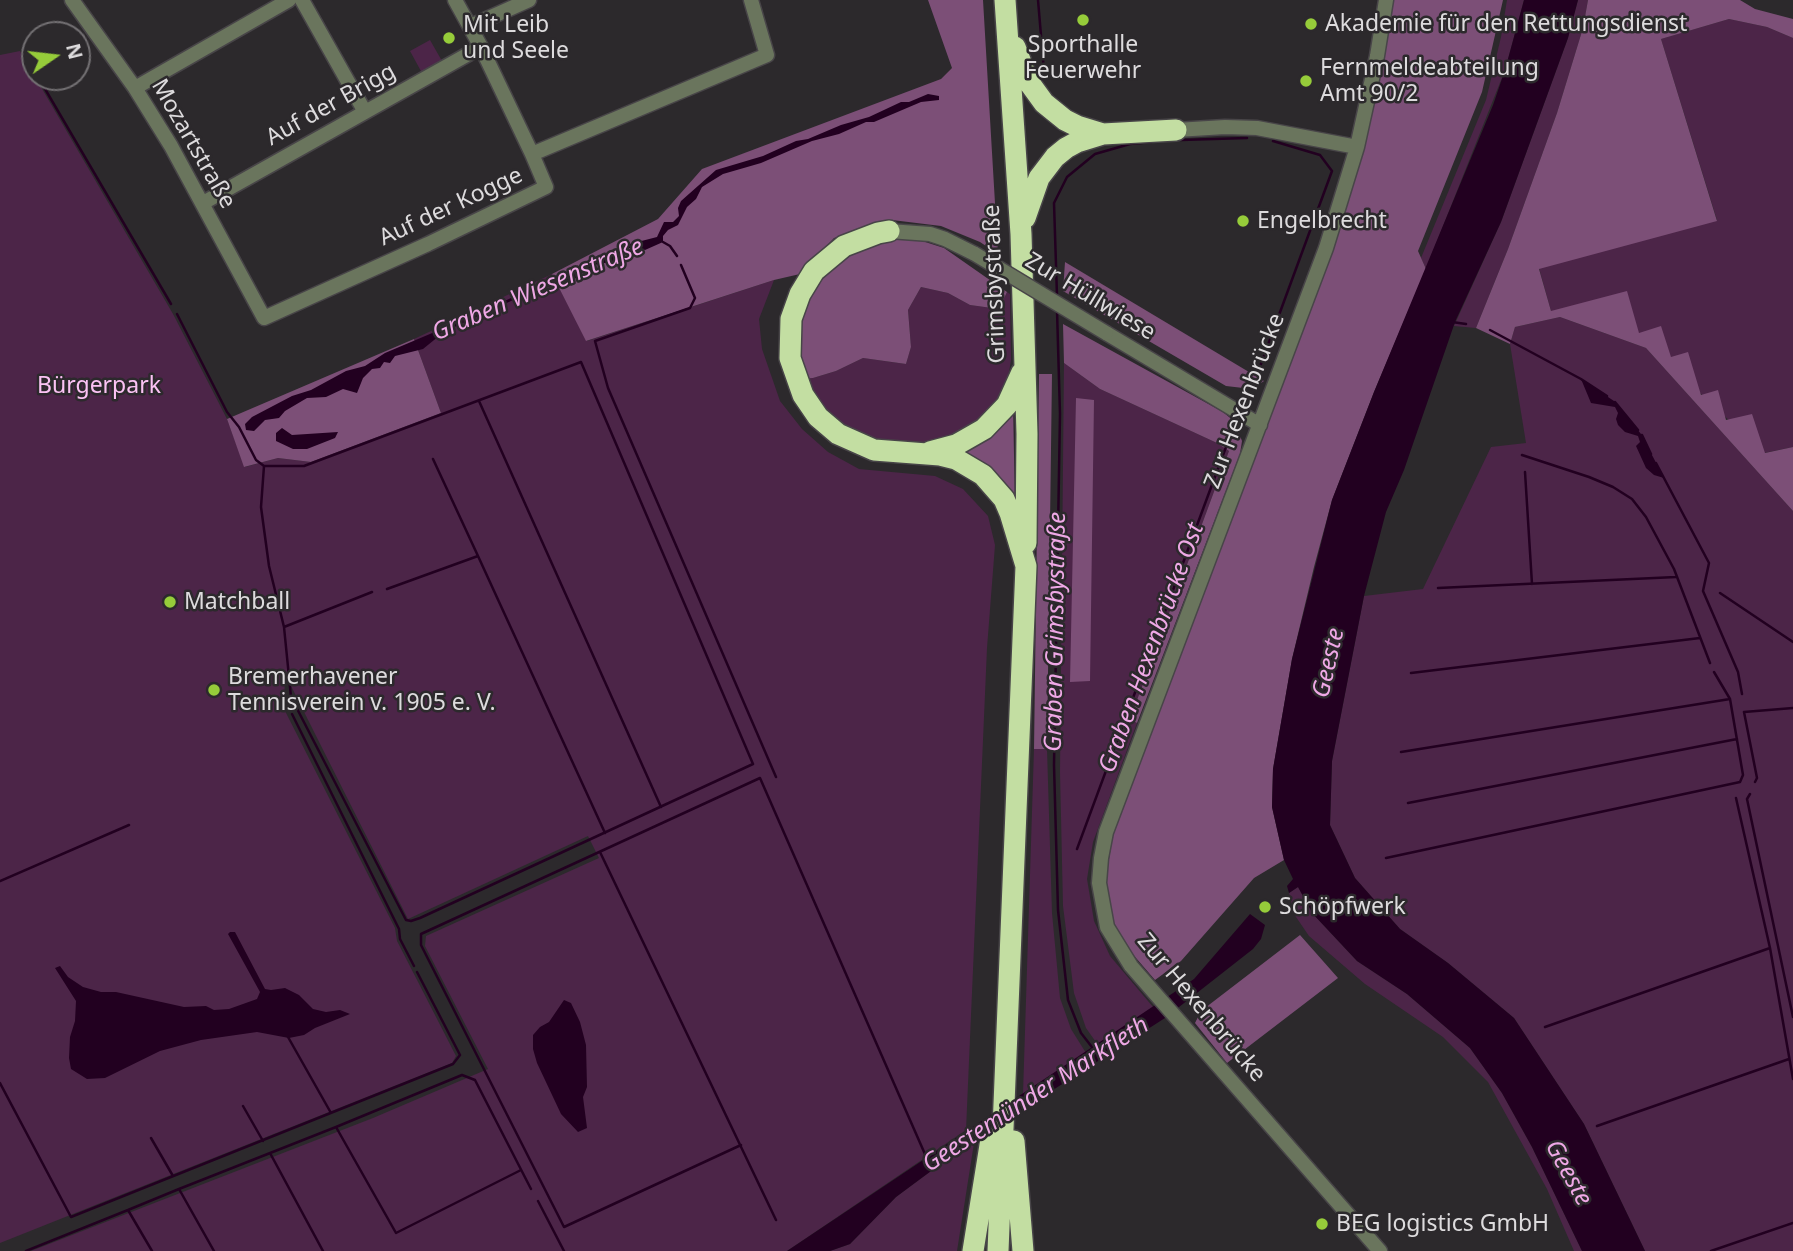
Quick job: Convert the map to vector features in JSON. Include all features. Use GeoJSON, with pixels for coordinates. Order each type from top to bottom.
{"type":"FeatureCollection","features":[{"type":"Feature","properties":{"kind":"highway"},"geometry":{"type":"LineString","coordinates":[[1005,9],[1022,67],[1035,93],[1065,120],[1077,127],[1103,134]]}},
{"type":"Feature","properties":{"kind":"highway","name":"Grimsbystraße"},"geometry":{"type":"LineString","coordinates":[[1002,1137],[1026,566],[1027,434],[1021,234],[1005,9]]}},
{"type":"Feature","properties":{"kind":"highway"},"geometry":{"type":"LineString","coordinates":[[1021,234],[1034,190],[1046,167],[1055,157],[1077,142],[1103,134],[1176,130]]}},
{"type":"Feature","properties":{"kind":"highway"},"geometry":{"type":"LineString","coordinates":[[889,231],[844,246],[814,271],[795,306],[789,332],[790,358],[797,383],[810,407],[838,434],[874,450],[925,453],[956,459],[983,475],[994,486],[1010,513],[1026,566]]}},
{"type":"Feature","properties":{"kind":"highway"},"geometry":{"type":"LineString","coordinates":[[925,453],[941,450],[971,438],[996,417],[1015,391],[1025,360]]}},
{"type":"Feature","properties":{"kind":"highway"},"geometry":{"type":"LineString","coordinates":[[973,1251],[1002,1137]]}},
{"type":"Feature","properties":{"kind":"highway"},"geometry":{"type":"LineString","coordinates":[[998,1251],[1002,1137]]}},
{"type":"Feature","properties":{"kind":"highway"},"geometry":{"type":"LineString","coordinates":[[1002,1137],[1023,1251]]}},
{"type":"Feature","properties":{"kind":"street","name":"Mozartstraße"},"geometry":{"type":"LineString","coordinates":[[72,0],[135,88],[203,203],[264,318]]}},
{"type":"Feature","properties":{"kind":"street"},"geometry":{"type":"LineString","coordinates":[[135,88],[289,0]]}},
{"type":"Feature","properties":{"kind":"street"},"geometry":{"type":"LineString","coordinates":[[302,0],[365,112]]}},
{"type":"Feature","properties":{"kind":"street"},"geometry":{"type":"LineString","coordinates":[[455,0],[471,26],[532,154]]}},
{"type":"Feature","properties":{"kind":"street"},"geometry":{"type":"LineString","coordinates":[[471,26],[528,0]]}},
{"type":"Feature","properties":{"kind":"street","name":"Auf der Kogge"},"geometry":{"type":"LineString","coordinates":[[264,318],[546,187],[532,154],[767,55],[751,0]]}},
{"type":"Feature","properties":{"kind":"street","name":"Zur Hexenbrücke"},"geometry":{"type":"LineString","coordinates":[[1380,1251],[1125,957],[1107,927],[1099,883],[1106,832],[1326,248],[1357,147],[1387,0]]}},
{"type":"Feature","properties":{"kind":"street","name":"Auf der Brigg"},"geometry":{"type":"LineString","coordinates":[[203,203],[481,47]]}},
{"type":"Feature","properties":{"kind":"street"},"geometry":{"type":"LineString","coordinates":[[1176,130],[1257,128],[1357,147]]}},
{"type":"Feature","properties":{"kind":"street","name":"Zur Hüllwiese"},"geometry":{"type":"LineString","coordinates":[[889,231],[930,234],[975,254],[1260,425]]}},
{"type":"Feature","properties":{"kind":"green space"},"geometry":{"type":"Polygon","coordinates":[[[1507,0],[1524,0],[1505,70],[1426,269],[1421,258],[1486,100],[1507,0]]]}},
{"type":"Feature","properties":{"kind":"green space"},"geometry":{"type":"Polygon","coordinates":[[[1578,0],[1588,0],[1583,28],[1557,113],[1508,249],[1476,328],[1454,326],[1501,222],[1568,38],[1578,0]]]}},
{"type":"Feature","properties":{"kind":"green space"},"geometry":{"type":"Polygon","coordinates":[[[1729,19],[1767,27],[1793,38],[1793,447],[1764,453],[1702,395],[1671,357],[1639,333],[1551,311],[1539,268],[1717,220],[1661,39],[1729,19]]]}},
{"type":"Feature","properties":{"kind":"green space"},"geometry":{"type":"Polygon","coordinates":[[[430,40],[442,61],[422,73],[410,51],[430,40]]]}},
{"type":"Feature","properties":{"kind":"green space","name":"Bürgerpark"},"geometry":{"type":"Polygon","coordinates":[[[20,51],[21,91],[43,91],[173,314],[227,419],[245,467],[278,458],[311,462],[441,413],[414,339],[552,274],[587,341],[774,280],[759,319],[762,349],[780,401],[802,429],[828,452],[859,469],[935,476],[963,489],[988,516],[995,545],[987,648],[966,1130],[787,1251],[31,1251],[373,1118],[488,1069],[425,946],[426,936],[599,858],[588,836],[408,919],[285,674],[284,709],[395,928],[397,941],[456,1056],[452,1063],[0,1243],[0,55],[20,51]]]}},
{"type":"Feature","properties":{"kind":"green space"},"geometry":{"type":"Polygon","coordinates":[[[921,287],[948,293],[970,305],[999,309],[1007,292],[1010,294],[1011,360],[1006,390],[992,413],[947,442],[891,446],[839,430],[801,379],[836,371],[863,358],[906,364],[911,347],[908,310],[921,287]]]}},
{"type":"Feature","properties":{"kind":"green space"},"geometry":{"type":"Polygon","coordinates":[[[1560,317],[1646,348],[1793,511],[1793,1251],[1645,1251],[1584,1124],[1514,1018],[1448,963],[1400,929],[1355,878],[1330,825],[1332,761],[1364,596],[1423,589],[1491,447],[1526,443],[1510,344],[1515,327],[1560,317]]]}},
{"type":"Feature","properties":{"kind":"green space"},"geometry":{"type":"Polygon","coordinates":[[[1064,363],[1100,389],[1229,451],[1130,719],[1137,723],[1093,842],[1087,879],[1094,921],[1110,956],[1153,1007],[1098,1045],[1086,1028],[1074,993],[1063,906],[1060,772],[1064,363]]]}},
{"type":"Feature","properties":{"kind":"green space"},"geometry":{"type":"Polygon","coordinates":[[[1034,749],[1047,749],[1052,913],[1060,998],[1071,1029],[1086,1053],[1023,1094],[1034,749]]]}},
{"type":"Feature","properties":{"kind":"green space"},"geometry":{"type":"Polygon","coordinates":[[[1298,887],[1313,914],[1357,961],[1407,994],[1470,1048],[1502,1093],[1532,1147],[1582,1251],[1574,1251],[1547,1189],[1488,1082],[1443,1037],[1365,984],[1309,936],[1294,914],[1289,893],[1298,887]]]}},
{"type":"Feature","properties":{"kind":"green space"},"geometry":{"type":"Polygon","coordinates":[[[974,1143],[957,1251],[830,1251],[850,1244],[896,1197],[958,1151],[974,1143]]]}},
{"type":"Feature","properties":{"kind":"shaded area"},"geometry":{"type":"Polygon","coordinates":[[[928,0],[983,0],[998,254],[980,242],[941,226],[892,220],[834,238],[800,274],[586,341],[552,274],[658,219],[702,169],[941,79],[952,68],[928,0]]]}},
{"type":"Feature","properties":{"kind":"shaded area"},"geometry":{"type":"Polygon","coordinates":[[[1393,0],[1503,0],[1482,92],[1418,251],[1426,269],[1332,500],[1314,567],[1292,659],[1273,769],[1272,807],[1284,860],[1254,878],[1181,961],[1155,980],[1123,943],[1110,917],[1104,889],[1113,835],[1331,250],[1393,0]]]}},
{"type":"Feature","properties":{"kind":"shaded area"},"geometry":{"type":"Polygon","coordinates":[[[1588,0],[1740,0],[1755,9],[1793,19],[1793,38],[1767,27],[1729,19],[1661,39],[1717,221],[1539,269],[1551,311],[1627,291],[1639,333],[1661,326],[1671,357],[1688,352],[1701,395],[1718,390],[1726,420],[1752,414],[1765,453],[1793,447],[1793,511],[1646,348],[1560,317],[1515,327],[1510,344],[1476,328],[1557,113],[1583,28],[1588,0]]]}},
{"type":"Feature","properties":{"kind":"shaded area"},"geometry":{"type":"Polygon","coordinates":[[[878,237],[919,240],[944,248],[1007,292],[999,309],[970,305],[948,293],[921,287],[908,310],[911,347],[906,364],[863,358],[836,371],[801,379],[799,312],[827,264],[878,237]]]}},
{"type":"Feature","properties":{"kind":"shaded area"},"geometry":{"type":"Polygon","coordinates":[[[1065,262],[1264,381],[1252,389],[1226,386],[1063,291],[1065,262]]]}},
{"type":"Feature","properties":{"kind":"shaded area"},"geometry":{"type":"Polygon","coordinates":[[[1063,324],[1223,412],[1235,422],[1242,441],[1240,454],[1137,723],[1130,719],[1229,451],[1100,389],[1064,363],[1063,324]]]}},
{"type":"Feature","properties":{"kind":"shaded area"},"geometry":{"type":"Polygon","coordinates":[[[414,339],[441,413],[311,462],[278,458],[244,467],[227,419],[414,339]]]}},
{"type":"Feature","properties":{"kind":"shaded area"},"geometry":{"type":"Polygon","coordinates":[[[1039,374],[1052,374],[1047,749],[1034,749],[1039,374]]]}},
{"type":"Feature","properties":{"kind":"shaded area"},"geometry":{"type":"Polygon","coordinates":[[[1076,398],[1094,400],[1090,681],[1070,682],[1076,398]]]}},
{"type":"Feature","properties":{"kind":"shaded area"},"geometry":{"type":"Polygon","coordinates":[[[1013,400],[1015,510],[950,452],[1013,400]]]}},
{"type":"Feature","properties":{"kind":"shaded area"},"geometry":{"type":"Polygon","coordinates":[[[1300,935],[1338,978],[1227,1063],[1195,1023],[1201,1011],[1300,935]]]}},
{"type":"Feature","properties":{"kind":"water","name":"Geeste"},"geometry":{"type":"Polygon","coordinates":[[[1524,0],[1578,0],[1568,38],[1501,222],[1455,322],[1404,470],[1386,512],[1364,596],[1332,761],[1330,825],[1355,878],[1400,929],[1448,963],[1514,1018],[1584,1124],[1645,1251],[1582,1251],[1532,1147],[1502,1093],[1470,1048],[1407,994],[1357,961],[1313,914],[1298,887],[1289,893],[1287,886],[1293,879],[1284,860],[1272,807],[1273,769],[1292,659],[1332,500],[1493,105],[1524,0]]]}},
{"type":"Feature","properties":{"kind":"water"},"geometry":{"type":"Polygon","coordinates":[[[928,94],[939,96],[939,100],[921,102],[874,122],[866,122],[761,163],[723,174],[702,187],[678,225],[663,236],[663,242],[645,250],[634,246],[622,252],[615,261],[594,265],[573,280],[557,280],[622,246],[657,237],[664,222],[673,222],[679,216],[681,201],[716,170],[763,156],[796,141],[808,139],[928,94]]]}},
{"type":"Feature","properties":{"kind":"water"},"geometry":{"type":"Polygon","coordinates":[[[437,331],[439,336],[423,349],[395,356],[390,363],[384,362],[380,368],[372,369],[363,378],[357,393],[343,389],[326,397],[307,398],[285,411],[279,418],[265,420],[254,431],[246,430],[245,424],[252,417],[292,396],[311,390],[346,371],[365,366],[385,353],[437,331]]]}},
{"type":"Feature","properties":{"kind":"water"},"geometry":{"type":"Polygon","coordinates":[[[1581,379],[1614,401],[1641,434],[1664,478],[1654,475],[1646,468],[1636,446],[1640,442],[1638,436],[1625,432],[1618,425],[1615,407],[1591,403],[1581,379]]]}},
{"type":"Feature","properties":{"kind":"water"},"geometry":{"type":"Polygon","coordinates":[[[282,428],[292,435],[338,432],[335,438],[307,449],[293,449],[276,441],[276,433],[282,428]]]}},
{"type":"Feature","properties":{"kind":"water","name":"Geestemünder Markfleth"},"geometry":{"type":"Polygon","coordinates":[[[1250,914],[1265,925],[1261,939],[1253,949],[1165,1018],[958,1151],[896,1197],[850,1244],[830,1251],[787,1251],[1194,979],[1250,914]]]}},
{"type":"Feature","properties":{"kind":"water"},"geometry":{"type":"Polygon","coordinates":[[[235,932],[265,989],[285,988],[299,995],[313,1009],[326,1012],[340,1010],[350,1014],[304,1035],[289,1038],[257,1032],[201,1040],[160,1051],[105,1078],[87,1079],[71,1069],[70,1037],[75,1021],[76,1001],[55,968],[60,966],[68,977],[83,987],[101,992],[116,992],[184,1007],[229,1009],[257,999],[260,992],[228,934],[235,932]]]}},
{"type":"Feature","properties":{"kind":"water"},"geometry":{"type":"Polygon","coordinates":[[[564,1000],[571,1003],[586,1045],[587,1087],[583,1097],[587,1128],[578,1132],[561,1114],[533,1049],[533,1035],[549,1022],[564,1000]]]}},
{"type":"Feature","properties":{"kind":"waterway","name":"Graben Grimsbystraße"},"geometry":{"type":"LineString","coordinates":[[1038,0],[1044,71]]}},
{"type":"Feature","properties":{"kind":"waterway"},"geometry":{"type":"LineString","coordinates":[[46,91],[171,304]]}},
{"type":"Feature","properties":{"kind":"waterway"},"geometry":{"type":"LineString","coordinates":[[1181,140],[1247,138]]}},
{"type":"Feature","properties":{"kind":"waterway"},"geometry":{"type":"LineString","coordinates":[[1258,372],[1332,171],[1320,155],[1273,141]]}},
{"type":"Feature","properties":{"kind":"waterway"},"geometry":{"type":"LineString","coordinates":[[1057,296],[1054,203],[1067,177],[1095,154],[1130,144],[1152,142]]}},
{"type":"Feature","properties":{"kind":"waterway"},"geometry":{"type":"LineString","coordinates":[[663,242],[670,246],[677,256]]}},
{"type":"Feature","properties":{"kind":"waterway"},"geometry":{"type":"LineString","coordinates":[[681,265],[695,298],[690,308],[595,341],[608,388],[776,777]]}},
{"type":"Feature","properties":{"kind":"waterway","name":"Graben Wiesenstraße"},"geometry":{"type":"LineString","coordinates":[[436,334],[560,277]]}},
{"type":"Feature","properties":{"kind":"waterway","name":"Graben Grimsbystraße"},"geometry":{"type":"LineString","coordinates":[[1057,310],[1060,414],[1054,765],[1058,910],[1068,1000],[1081,1033],[1095,1051]]}},
{"type":"Feature","properties":{"kind":"waterway"},"geometry":{"type":"LineString","coordinates":[[177,314],[227,412],[239,427],[256,460],[264,466],[304,466],[581,362],[753,764],[420,918],[406,920],[291,697],[284,627],[269,566],[261,507],[264,466]]}},
{"type":"Feature","properties":{"kind":"waterway"},"geometry":{"type":"LineString","coordinates":[[1452,322],[1466,324]]}},
{"type":"Feature","properties":{"kind":"waterway"},"geometry":{"type":"LineString","coordinates":[[1490,330],[1607,396]]}},
{"type":"Feature","properties":{"kind":"waterway"},"geometry":{"type":"LineString","coordinates":[[479,401],[661,807]]}},
{"type":"Feature","properties":{"kind":"waterway"},"geometry":{"type":"LineString","coordinates":[[1615,402],[1638,430]]}},
{"type":"Feature","properties":{"kind":"waterway"},"geometry":{"type":"LineString","coordinates":[[1642,435],[1651,454]]}},
{"type":"Feature","properties":{"kind":"waterway","name":"Graben Hexenbrücke Ost"},"geometry":{"type":"LineString","coordinates":[[1077,849],[1226,447]]}},
{"type":"Feature","properties":{"kind":"waterway"},"geometry":{"type":"LineString","coordinates":[[1522,455],[1589,477],[1632,499],[1646,517],[1674,569],[1710,663]]}},
{"type":"Feature","properties":{"kind":"waterway"},"geometry":{"type":"LineString","coordinates":[[387,589],[478,556],[433,459]]}},
{"type":"Feature","properties":{"kind":"waterway"},"geometry":{"type":"LineString","coordinates":[[1656,463],[1709,563],[1703,591],[1738,672],[1742,694]]}},
{"type":"Feature","properties":{"kind":"waterway"},"geometry":{"type":"LineString","coordinates":[[1525,472],[1532,584]]}},
{"type":"Feature","properties":{"kind":"waterway"},"geometry":{"type":"LineString","coordinates":[[478,556],[605,833]]}},
{"type":"Feature","properties":{"kind":"waterway"},"geometry":{"type":"LineString","coordinates":[[1438,588],[1676,577]]}},
{"type":"Feature","properties":{"kind":"waterway"},"geometry":{"type":"LineString","coordinates":[[284,627],[372,592]]}},
{"type":"Feature","properties":{"kind":"waterway"},"geometry":{"type":"LineString","coordinates":[[1720,593],[1793,642]]}},
{"type":"Feature","properties":{"kind":"waterway"},"geometry":{"type":"LineString","coordinates":[[1411,673],[1700,638]]}},
{"type":"Feature","properties":{"kind":"waterway"},"geometry":{"type":"LineString","coordinates":[[1386,858],[1740,782],[1743,775],[1730,699],[1714,672]]}},
{"type":"Feature","properties":{"kind":"waterway"},"geometry":{"type":"LineString","coordinates":[[1401,752],[1730,699]]}},
{"type":"Feature","properties":{"kind":"waterway"},"geometry":{"type":"LineString","coordinates":[[1755,782],[1757,778],[1744,712],[1793,708]]}},
{"type":"Feature","properties":{"kind":"waterway"},"geometry":{"type":"LineString","coordinates":[[292,714],[399,929],[400,939],[414,966]]}},
{"type":"Feature","properties":{"kind":"waterway"},"geometry":{"type":"LineString","coordinates":[[1408,803],[1737,739]]}},
{"type":"Feature","properties":{"kind":"waterway","name":"Geestemünder Markfleth"},"geometry":{"type":"LineString","coordinates":[[741,1145],[564,1227],[421,945],[421,934],[760,778],[928,1161]]}},
{"type":"Feature","properties":{"kind":"waterway"},"geometry":{"type":"LineString","coordinates":[[1750,794],[1747,799],[1793,1017]]}},
{"type":"Feature","properties":{"kind":"waterway"},"geometry":{"type":"LineString","coordinates":[[1736,798],[1770,948],[1793,1079]]}},
{"type":"Feature","properties":{"kind":"waterway"},"geometry":{"type":"LineString","coordinates":[[0,881],[129,825]]}},
{"type":"Feature","properties":{"kind":"waterway"},"geometry":{"type":"LineString","coordinates":[[600,852],[776,1220]]}},
{"type":"Feature","properties":{"kind":"waterway"},"geometry":{"type":"LineString","coordinates":[[1545,1027],[1770,948]]}},
{"type":"Feature","properties":{"kind":"waterway"},"geometry":{"type":"LineString","coordinates":[[0,1083],[71,1217],[453,1064],[460,1055],[417,972]]}},
{"type":"Feature","properties":{"kind":"waterway"},"geometry":{"type":"LineString","coordinates":[[288,1037],[331,1113]]}},
{"type":"Feature","properties":{"kind":"waterway"},"geometry":{"type":"LineString","coordinates":[[1597,1126],[1789,1059]]}},
{"type":"Feature","properties":{"kind":"waterway"},"geometry":{"type":"LineString","coordinates":[[336,1127],[462,1075],[475,1080],[531,1189]]}},
{"type":"Feature","properties":{"kind":"waterway"},"geometry":{"type":"LineString","coordinates":[[243,1106],[263,1141]]}},
{"type":"Feature","properties":{"kind":"waterway"},"geometry":{"type":"LineString","coordinates":[[214,1251],[179,1189],[336,1127],[396,1233],[521,1170]]}},
{"type":"Feature","properties":{"kind":"waterway"},"geometry":{"type":"LineString","coordinates":[[151,1138],[173,1176]]}},
{"type":"Feature","properties":{"kind":"waterway"},"geometry":{"type":"LineString","coordinates":[[270,1153],[323,1251]]}},
{"type":"Feature","properties":{"kind":"waterway"},"geometry":{"type":"LineString","coordinates":[[152,1251],[128,1210],[179,1189]]}},
{"type":"Feature","properties":{"kind":"waterway"},"geometry":{"type":"LineString","coordinates":[[538,1201],[564,1251]]}},
{"type":"Feature","properties":{"kind":"waterway"},"geometry":{"type":"LineString","coordinates":[[26,1251],[128,1210]]}},
{"type":"Feature","properties":{"kind":"waterway"},"geometry":{"type":"LineString","coordinates":[[1711,1251],[1793,1223]]}},
{"type":"Feature","properties":{"kind":"place","name":"Sporthalle Feuerwehr"},"geometry":{"type":"Point","coordinates":[1083,20]}},
{"type":"Feature","properties":{"kind":"place","name":"Akademie für den Rettungsdienst"},"geometry":{"type":"Point","coordinates":[1311,24]}},
{"type":"Feature","properties":{"kind":"place","name":"Mit Leib und Seele"},"geometry":{"type":"Point","coordinates":[449,38]}},
{"type":"Feature","properties":{"kind":"place","name":"Fernmeldeabteilung Amt 90/2"},"geometry":{"type":"Point","coordinates":[1306,81]}},
{"type":"Feature","properties":{"kind":"place","name":"Engelbrecht"},"geometry":{"type":"Point","coordinates":[1243,221]}},
{"type":"Feature","properties":{"kind":"place","name":"Matchball"},"geometry":{"type":"Point","coordinates":[170,602]}},
{"type":"Feature","properties":{"kind":"place","name":"Bremerhavener Tennisverein v. 1905 e. V."},"geometry":{"type":"Point","coordinates":[214,690]}},
{"type":"Feature","properties":{"kind":"place","name":"Schöpfwerk"},"geometry":{"type":"Point","coordinates":[1265,907]}},
{"type":"Feature","properties":{"kind":"place","name":"BEG logistics GmbH"},"geometry":{"type":"Point","coordinates":[1322,1224]}}]}
